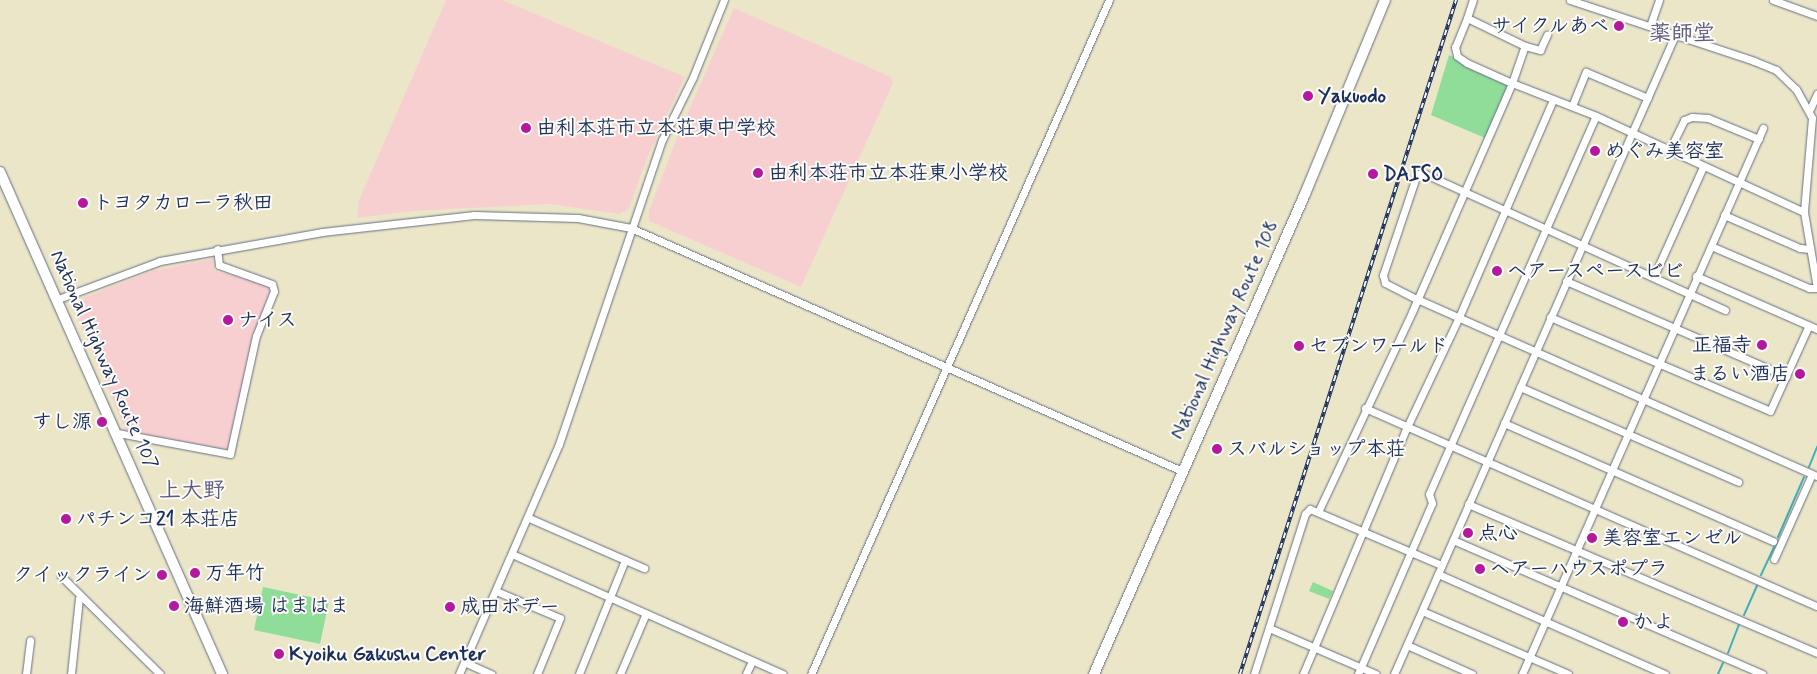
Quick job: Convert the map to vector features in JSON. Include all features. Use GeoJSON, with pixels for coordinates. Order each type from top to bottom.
{"type":"FeatureCollection","features":[{"type":"Feature","properties":{"kind":"highway","name":"National Highway Route 108"},"geometry":{"type":"LineString","coordinates":[[1094,674],[1305,194],[1385,0]]}},
{"type":"Feature","properties":{"kind":"highway","name":"National Highway Route 107"},"geometry":{"type":"LineString","coordinates":[[0,172],[118,433],[222,674]]}},
{"type":"Feature","properties":{"kind":"street"},"geometry":{"type":"LineString","coordinates":[[459,674],[529,518],[590,358],[630,228],[662,140],[693,77],[724,0]]}},
{"type":"Feature","properties":{"kind":"street"},"geometry":{"type":"LineString","coordinates":[[811,674],[948,367],[1108,0]]}},
{"type":"Feature","properties":{"kind":"street"},"geometry":{"type":"LineString","coordinates":[[1473,0],[1455,47],[1457,56],[1512,83],[1596,116],[1804,212]]}},
{"type":"Feature","properties":{"kind":"street"},"geometry":{"type":"LineString","coordinates":[[1570,0],[1776,70],[1796,89],[1810,109],[1814,117],[1804,212],[1817,288],[1809,288],[1711,246]]}},
{"type":"Feature","properties":{"kind":"street"},"geometry":{"type":"LineString","coordinates":[[1650,26],[1658,0]]}},
{"type":"Feature","properties":{"kind":"street"},"geometry":{"type":"LineString","coordinates":[[1773,0],[1785,2],[1817,16]]}},
{"type":"Feature","properties":{"kind":"street"},"geometry":{"type":"LineString","coordinates":[[1467,18],[1525,46],[1540,50],[1547,35]]}},
{"type":"Feature","properties":{"kind":"street"},"geometry":{"type":"LineString","coordinates":[[1394,674],[1534,352],[1676,35]]}},
{"type":"Feature","properties":{"kind":"street"},"geometry":{"type":"LineString","coordinates":[[1318,512],[1417,299],[1462,192],[1512,83],[1525,46]]}},
{"type":"Feature","properties":{"kind":"street"},"geometry":{"type":"LineString","coordinates":[[1572,106],[1586,72],[1648,98]]}},
{"type":"Feature","properties":{"kind":"street"},"geometry":{"type":"LineString","coordinates":[[1810,109],[1817,94]]}},
{"type":"Feature","properties":{"kind":"street"},"geometry":{"type":"LineString","coordinates":[[1303,674],[1407,427],[1459,317],[1553,100]]}},
{"type":"Feature","properties":{"kind":"street"},"geometry":{"type":"LineString","coordinates":[[1360,671],[1432,503],[1429,494],[1544,228],[1596,116]]}},
{"type":"Feature","properties":{"kind":"street"},"geometry":{"type":"LineString","coordinates":[[1669,151],[1684,120],[1692,117],[1708,118],[1759,139]]}},
{"type":"Feature","properties":{"kind":"street"},"geometry":{"type":"LineString","coordinates":[[1522,674],[1696,276],[1763,128]]}},
{"type":"Feature","properties":{"kind":"street"},"geometry":{"type":"LineString","coordinates":[[1654,276],[1703,167]]}},
{"type":"Feature","properties":{"kind":"street"},"geometry":{"type":"LineString","coordinates":[[1724,310],[1654,276],[1504,211],[1425,174],[1417,174],[1383,274],[1386,283],[1417,299],[1814,475],[1774,559]]}},
{"type":"Feature","properties":{"kind":"street"},"geometry":{"type":"LineString","coordinates":[[1724,214],[1800,248],[1810,249]]}},
{"type":"Feature","properties":{"kind":"street"},"geometry":{"type":"LineString","coordinates":[[58,299],[131,270],[217,249],[329,231],[474,215],[555,215],[630,228],[1182,471]]}},
{"type":"Feature","properties":{"kind":"street"},"geometry":{"type":"LineString","coordinates":[[118,433],[230,454],[256,336],[274,291],[272,284],[219,265],[217,249]]}},
{"type":"Feature","properties":{"kind":"street"},"geometry":{"type":"LineString","coordinates":[[1696,276],[1817,329]]}},
{"type":"Feature","properties":{"kind":"street"},"geometry":{"type":"LineString","coordinates":[[1566,281],[1673,329],[1786,376]]}},
{"type":"Feature","properties":{"kind":"street"},"geometry":{"type":"LineString","coordinates":[[1550,317],[1770,411],[1809,325]]}},
{"type":"Feature","properties":{"kind":"street"},"geometry":{"type":"LineString","coordinates":[[1520,387],[1738,482]]}},
{"type":"Feature","properties":{"kind":"street"},"geometry":{"type":"LineString","coordinates":[[1365,408],[1817,606]]}},
{"type":"Feature","properties":{"kind":"street"},"geometry":{"type":"LineString","coordinates":[[1504,423],[1773,541]]}},
{"type":"Feature","properties":{"kind":"street"},"geometry":{"type":"LineString","coordinates":[[1468,504],[1817,653]]}},
{"type":"Feature","properties":{"kind":"street"},"geometry":{"type":"LineString","coordinates":[[1254,674],[1304,514],[1310,509],[1441,565]]}},
{"type":"Feature","properties":{"kind":"street"},"geometry":{"type":"LineString","coordinates":[[529,518],[644,568]]}},
{"type":"Feature","properties":{"kind":"street"},"geometry":{"type":"LineString","coordinates":[[1453,540],[1762,674]]}},
{"type":"Feature","properties":{"kind":"street"},"geometry":{"type":"LineString","coordinates":[[512,554],[782,674]]}},
{"type":"Feature","properties":{"kind":"street"},"geometry":{"type":"LineString","coordinates":[[578,674],[626,560]]}},
{"type":"Feature","properties":{"kind":"street"},"geometry":{"type":"LineString","coordinates":[[1438,574],[1664,674]]}},
{"type":"Feature","properties":{"kind":"street"},"geometry":{"type":"LineString","coordinates":[[61,576],[79,598],[160,674]]}},
{"type":"Feature","properties":{"kind":"street"},"geometry":{"type":"LineString","coordinates":[[496,590],[560,618],[537,674]]}},
{"type":"Feature","properties":{"kind":"street"},"geometry":{"type":"LineString","coordinates":[[71,674],[79,598]]}},
{"type":"Feature","properties":{"kind":"street"},"geometry":{"type":"LineString","coordinates":[[1422,611],[1568,674]]}},
{"type":"Feature","properties":{"kind":"street"},"geometry":{"type":"LineString","coordinates":[[620,674],[646,613]]}},
{"type":"Feature","properties":{"kind":"street"},"geometry":{"type":"LineString","coordinates":[[1269,628],[1315,648],[1360,671],[1376,674]]}},
{"type":"Feature","properties":{"kind":"street"},"geometry":{"type":"LineString","coordinates":[[26,674],[30,640]]}},
{"type":"Feature","properties":{"kind":"street"},"geometry":{"type":"LineString","coordinates":[[1407,645],[1472,674]]}},
{"type":"Feature","properties":{"kind":"street"},"geometry":{"type":"LineString","coordinates":[[746,674],[752,661]]}},
{"type":"Feature","properties":{"kind":"street"},"geometry":{"type":"LineString","coordinates":[[464,662],[491,674]]}},
{"type":"Feature","properties":{"kind":"shaded area","name":"由利本荘市立本荘東中学校"},"geometry":{"type":"Polygon","coordinates":[[[446,0],[502,0],[685,77],[650,151],[628,210],[619,214],[550,204],[413,211],[357,218],[359,200],[446,0]]]}},
{"type":"Feature","properties":{"kind":"shaded area","name":"由利本荘市立本荘東小学校"},"geometry":{"type":"Polygon","coordinates":[[[734,8],[891,77],[893,83],[801,287],[649,221],[649,211],[678,135],[734,8]]]}},
{"type":"Feature","properties":{"kind":"shaded area"},"geometry":{"type":"Polygon","coordinates":[[[212,259],[215,271],[255,281],[270,288],[227,450],[126,431],[77,316],[81,299],[152,271],[212,259]]]}},
{"type":"Feature","properties":{"kind":"green space"},"geometry":{"type":"Polygon","coordinates":[[[1449,55],[1509,84],[1485,138],[1431,115],[1449,55]]]}},
{"type":"Feature","properties":{"kind":"green space"},"geometry":{"type":"Polygon","coordinates":[[[1313,582],[1333,591],[1329,599],[1309,591],[1313,582]]]}},
{"type":"Feature","properties":{"kind":"green space"},"geometry":{"type":"Polygon","coordinates":[[[263,587],[329,601],[320,644],[254,630],[263,587]]]}},
{"type":"Feature","properties":{"kind":"waterway"},"geometry":{"type":"LineString","coordinates":[[1809,467],[1817,447]]}},
{"type":"Feature","properties":{"kind":"waterway"},"geometry":{"type":"LineString","coordinates":[[1778,537],[1804,477]]}},
{"type":"Feature","properties":{"kind":"waterway"},"geometry":{"type":"LineString","coordinates":[[1761,575],[1774,547]]}},
{"type":"Feature","properties":{"kind":"waterway"},"geometry":{"type":"LineString","coordinates":[[1744,615],[1757,586]]}},
{"type":"Feature","properties":{"kind":"waterway"},"geometry":{"type":"LineString","coordinates":[[1728,653],[1739,625]]}},
{"type":"Feature","properties":{"kind":"waterway"},"geometry":{"type":"LineString","coordinates":[[1718,674],[1723,663]]}},
{"type":"Feature","properties":{"kind":"railway"},"geometry":{"type":"LineString","coordinates":[[1240,674],[1456,0]]}},
{"type":"Feature","properties":{"kind":"place","name":"サイクルあべ"},"geometry":{"type":"Point","coordinates":[1619,26]}},
{"type":"Feature","properties":{"kind":"place","name":"Yakuodo"},"geometry":{"type":"Point","coordinates":[1308,96]}},
{"type":"Feature","properties":{"kind":"place","name":"由利本荘市立本荘東中学校"},"geometry":{"type":"Point","coordinates":[526,128]}},
{"type":"Feature","properties":{"kind":"place","name":"めぐみ美容室"},"geometry":{"type":"Point","coordinates":[1595,151]}},
{"type":"Feature","properties":{"kind":"place","name":"由利本荘市立本荘東小学校"},"geometry":{"type":"Point","coordinates":[758,173]}},
{"type":"Feature","properties":{"kind":"place","name":"DAISO"},"geometry":{"type":"Point","coordinates":[1373,174]}},
{"type":"Feature","properties":{"kind":"place","name":"トヨタカローラ秋田"},"geometry":{"type":"Point","coordinates":[83,203]}},
{"type":"Feature","properties":{"kind":"place","name":"ヘアースペースビビ"},"geometry":{"type":"Point","coordinates":[1497,271]}},
{"type":"Feature","properties":{"kind":"place","name":"ナイス"},"geometry":{"type":"Point","coordinates":[228,320]}},
{"type":"Feature","properties":{"kind":"place","name":"正福寺"},"geometry":{"type":"Point","coordinates":[1762,345]}},
{"type":"Feature","properties":{"kind":"place","name":"セブンワールド"},"geometry":{"type":"Point","coordinates":[1299,346]}},
{"type":"Feature","properties":{"kind":"place","name":"まるい酒店"},"geometry":{"type":"Point","coordinates":[1800,374]}},
{"type":"Feature","properties":{"kind":"place","name":"すし源"},"geometry":{"type":"Point","coordinates":[102,422]}},
{"type":"Feature","properties":{"kind":"place","name":"スバルショップ本荘"},"geometry":{"type":"Point","coordinates":[1217,449]}},
{"type":"Feature","properties":{"kind":"place","name":"パチンコ21 本荘店"},"geometry":{"type":"Point","coordinates":[66,519]}},
{"type":"Feature","properties":{"kind":"place","name":"点心"},"geometry":{"type":"Point","coordinates":[1468,533]}},
{"type":"Feature","properties":{"kind":"place","name":"美容室エンゼル"},"geometry":{"type":"Point","coordinates":[1592,538]}},
{"type":"Feature","properties":{"kind":"place","name":"ヘアーハウスポプラ"},"geometry":{"type":"Point","coordinates":[1480,569]}},
{"type":"Feature","properties":{"kind":"place","name":"万年竹"},"geometry":{"type":"Point","coordinates":[195,573]}},
{"type":"Feature","properties":{"kind":"place","name":"クイックライン"},"geometry":{"type":"Point","coordinates":[162,575]}},
{"type":"Feature","properties":{"kind":"place","name":"海鮮酒場 はまはま"},"geometry":{"type":"Point","coordinates":[174,606]}},
{"type":"Feature","properties":{"kind":"place","name":"成田ボデー"},"geometry":{"type":"Point","coordinates":[450,607]}},
{"type":"Feature","properties":{"kind":"place","name":"かよ"},"geometry":{"type":"Point","coordinates":[1623,622]}},
{"type":"Feature","properties":{"kind":"place","name":"Kyoiku Gakushu Center"},"geometry":{"type":"Point","coordinates":[279,654]}},
{"type":"Feature","properties":{"kind":"district","name":"薬師堂"},"geometry":{"type":"Point","coordinates":[1682,35]}},
{"type":"Feature","properties":{"kind":"district","name":"上大野"},"geometry":{"type":"Point","coordinates":[192,492]}}]}
